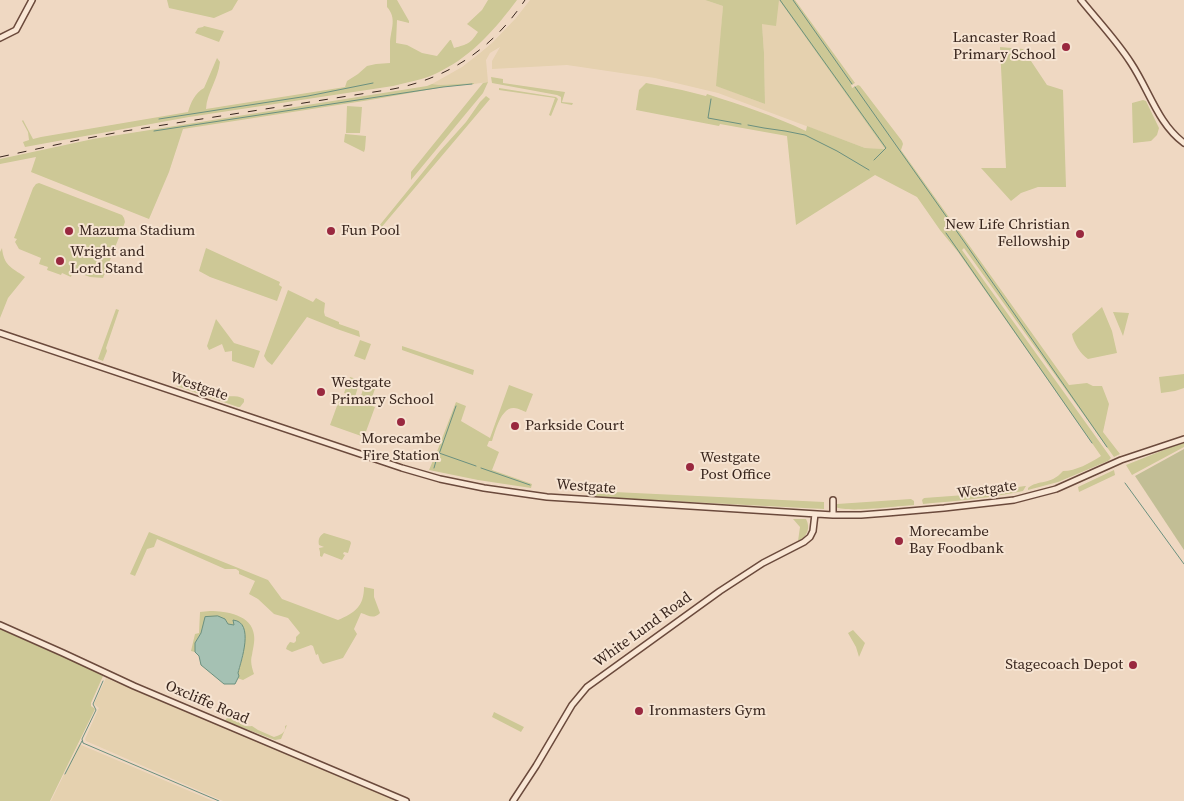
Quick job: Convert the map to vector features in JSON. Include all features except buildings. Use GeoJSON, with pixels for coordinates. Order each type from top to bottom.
{"type":"FeatureCollection","features":[{"type":"Feature","properties":{"kind":"street"},"geometry":{"type":"LineString","coordinates":[[0,38],[16,30],[32,0]]}},
{"type":"Feature","properties":{"kind":"street"},"geometry":{"type":"LineString","coordinates":[[1081,0],[1130,61],[1163,121],[1171,132],[1184,143]]}},
{"type":"Feature","properties":{"kind":"street","name":"Westgate"},"geometry":{"type":"LineString","coordinates":[[0,333],[424,475],[461,484],[547,497],[833,515],[861,515],[944,508],[1014,500],[1056,489],[1121,460],[1184,439]]}},
{"type":"Feature","properties":{"kind":"street"},"geometry":{"type":"LineString","coordinates":[[833,500],[833,515]]}},
{"type":"Feature","properties":{"kind":"street","name":"White Lund Road"},"geometry":{"type":"LineString","coordinates":[[513,801],[572,705],[587,687],[720,591],[763,563],[804,542],[813,531],[815,514]]}},
{"type":"Feature","properties":{"kind":"street","name":"Oxcliffe Road"},"geometry":{"type":"LineString","coordinates":[[0,625],[142,690],[406,801]]}},
{"type":"Feature","properties":{"kind":"shaded area"},"geometry":{"type":"Polygon","coordinates":[[[167,0],[238,0],[232,10],[214,18],[169,8],[167,0]]]}},
{"type":"Feature","properties":{"kind":"shaded area"},"geometry":{"type":"Polygon","coordinates":[[[387,0],[397,0],[409,21],[409,23],[397,20],[396,43],[407,45],[422,53],[437,56],[450,40],[454,48],[466,44],[473,39],[478,32],[467,24],[482,10],[488,0],[517,0],[501,21],[474,49],[453,65],[436,74],[418,80],[393,86],[189,117],[25,147],[23,142],[29,140],[23,120],[33,139],[188,112],[198,92],[204,88],[217,58],[220,62],[219,68],[208,97],[206,109],[345,87],[347,81],[367,66],[390,63],[393,19],[387,7],[387,0]]]}},
{"type":"Feature","properties":{"kind":"shaded area"},"geometry":{"type":"Polygon","coordinates":[[[530,0],[705,0],[723,6],[717,86],[765,104],[762,23],[779,0],[885,149],[865,148],[718,93],[655,78],[567,65],[492,69],[492,61],[500,47],[490,53],[486,60],[488,82],[432,84],[462,67],[492,43],[530,0]]]}},
{"type":"Feature","properties":{"kind":"shaded area"},"geometry":{"type":"Polygon","coordinates":[[[705,0],[779,0],[776,26],[762,24],[765,104],[716,86],[723,6],[705,0]]]}},
{"type":"Feature","properties":{"kind":"shaded area"},"geometry":{"type":"Polygon","coordinates":[[[779,0],[795,0],[855,83],[851,85],[852,88],[860,86],[902,141],[901,150],[1069,385],[1087,383],[1093,386],[1102,386],[1109,404],[1103,432],[1120,454],[1114,457],[964,248],[962,250],[1111,458],[1058,482],[1028,490],[1032,485],[1054,479],[1063,471],[1078,468],[1101,456],[958,252],[917,197],[875,175],[796,225],[787,136],[720,124],[719,126],[636,110],[639,90],[646,83],[706,96],[707,94],[806,131],[807,126],[865,148],[885,149],[779,0]]]}},
{"type":"Feature","properties":{"kind":"shaded area"},"geometry":{"type":"Polygon","coordinates":[[[204,26],[224,31],[219,42],[195,33],[198,28],[204,26]]]}},
{"type":"Feature","properties":{"kind":"shaded area"},"geometry":{"type":"Polygon","coordinates":[[[1000,47],[1023,49],[1047,85],[1063,90],[1066,187],[1038,187],[1021,193],[1011,201],[981,168],[1006,168],[1000,47]]]}},
{"type":"Feature","properties":{"kind":"shaded area"},"geometry":{"type":"Polygon","coordinates":[[[491,77],[503,79],[503,83],[565,92],[562,102],[573,103],[572,105],[561,103],[561,97],[557,95],[492,83],[491,77]]]}},
{"type":"Feature","properties":{"kind":"shaded area"},"geometry":{"type":"Polygon","coordinates":[[[488,82],[483,93],[411,180],[411,172],[483,83],[488,82]]]}},
{"type":"Feature","properties":{"kind":"shaded area"},"geometry":{"type":"Polygon","coordinates":[[[474,83],[183,129],[169,172],[149,219],[31,172],[36,157],[0,164],[0,159],[93,139],[432,84],[474,83]]]}},
{"type":"Feature","properties":{"kind":"shaded area"},"geometry":{"type":"Polygon","coordinates":[[[499,88],[556,97],[558,99],[551,116],[549,115],[555,98],[499,90],[499,88]]]}},
{"type":"Feature","properties":{"kind":"shaded area"},"geometry":{"type":"Polygon","coordinates":[[[486,96],[490,99],[380,229],[379,226],[486,96]]]}},
{"type":"Feature","properties":{"kind":"shaded area"},"geometry":{"type":"Polygon","coordinates":[[[1146,101],[1159,128],[1157,135],[1151,141],[1133,143],[1132,103],[1146,101]]]}},
{"type":"Feature","properties":{"kind":"shaded area"},"geometry":{"type":"Polygon","coordinates":[[[347,106],[362,107],[360,133],[346,133],[347,106]]]}},
{"type":"Feature","properties":{"kind":"shaded area"},"geometry":{"type":"Polygon","coordinates":[[[345,134],[366,136],[364,152],[344,142],[345,134]]]}},
{"type":"Feature","properties":{"kind":"shaded area","name":"Mazuma Stadium"},"geometry":{"type":"Polygon","coordinates":[[[39,183],[122,215],[125,222],[103,278],[90,277],[73,271],[71,277],[62,273],[61,275],[47,270],[48,267],[39,264],[41,258],[19,249],[15,242],[17,239],[14,238],[33,188],[39,183]]]}},
{"type":"Feature","properties":{"kind":"shaded area"},"geometry":{"type":"Polygon","coordinates":[[[2,248],[6,262],[25,277],[8,298],[0,318],[0,252],[2,248]]]}},
{"type":"Feature","properties":{"kind":"shaded area"},"geometry":{"type":"Polygon","coordinates":[[[206,248],[280,282],[279,285],[282,287],[277,301],[210,277],[199,271],[206,248]]]}},
{"type":"Feature","properties":{"kind":"shaded area"},"geometry":{"type":"Polygon","coordinates":[[[288,290],[313,302],[316,298],[325,303],[325,316],[339,322],[339,324],[359,331],[360,337],[307,317],[272,365],[264,356],[288,290]]]}},
{"type":"Feature","properties":{"kind":"shaded area"},"geometry":{"type":"Polygon","coordinates":[[[1102,307],[1112,331],[1117,353],[1088,359],[1078,348],[1072,334],[1102,307]]]}},
{"type":"Feature","properties":{"kind":"shaded area"},"geometry":{"type":"Polygon","coordinates":[[[116,309],[119,310],[103,361],[98,359],[116,309]]]}},
{"type":"Feature","properties":{"kind":"shaded area"},"geometry":{"type":"Polygon","coordinates":[[[1113,312],[1129,313],[1123,336],[1113,312]]]}},
{"type":"Feature","properties":{"kind":"shaded area"},"geometry":{"type":"Polygon","coordinates":[[[216,319],[234,343],[260,351],[254,368],[232,361],[232,351],[225,352],[222,344],[209,350],[207,346],[216,319]]]}},
{"type":"Feature","properties":{"kind":"shaded area"},"geometry":{"type":"Polygon","coordinates":[[[360,340],[371,344],[365,360],[354,356],[360,340]]]}},
{"type":"Feature","properties":{"kind":"shaded area"},"geometry":{"type":"Polygon","coordinates":[[[402,346],[474,370],[473,375],[402,350],[402,346]]]}},
{"type":"Feature","properties":{"kind":"shaded area"},"geometry":{"type":"Polygon","coordinates":[[[1184,374],[1184,388],[1161,393],[1159,377],[1184,374]]]}},
{"type":"Feature","properties":{"kind":"shaded area"},"geometry":{"type":"Polygon","coordinates":[[[350,377],[360,380],[355,397],[344,393],[350,377]]]}},
{"type":"Feature","properties":{"kind":"shaded area"},"geometry":{"type":"Polygon","coordinates":[[[365,383],[376,386],[370,403],[360,399],[365,383]]]}},
{"type":"Feature","properties":{"kind":"shaded area"},"geometry":{"type":"Polygon","coordinates":[[[181,384],[192,385],[224,396],[239,397],[244,399],[244,402],[238,407],[176,386],[181,384]]]}},
{"type":"Feature","properties":{"kind":"shaded area"},"geometry":{"type":"Polygon","coordinates":[[[509,385],[533,394],[526,412],[516,408],[509,409],[499,421],[492,441],[489,441],[487,446],[499,452],[492,470],[532,484],[531,488],[429,470],[456,402],[466,406],[461,421],[490,438],[509,385]]]}},
{"type":"Feature","properties":{"kind":"shaded area"},"geometry":{"type":"Polygon","coordinates":[[[341,395],[375,407],[364,437],[330,425],[341,395]]]}},
{"type":"Feature","properties":{"kind":"shaded area"},"geometry":{"type":"Polygon","coordinates":[[[1184,442],[1184,447],[1132,475],[1126,465],[1184,442]]]}},
{"type":"Feature","properties":{"kind":"shaded area"},"geometry":{"type":"Polygon","coordinates":[[[1184,449],[1184,550],[1135,476],[1184,449]]]}},
{"type":"Feature","properties":{"kind":"shaded area"},"geometry":{"type":"Polygon","coordinates":[[[1114,470],[1115,475],[1079,492],[1078,487],[1114,470]]]}},
{"type":"Feature","properties":{"kind":"shaded area"},"geometry":{"type":"Polygon","coordinates":[[[593,486],[614,492],[824,502],[824,509],[594,497],[589,493],[589,489],[593,486]]]}},
{"type":"Feature","properties":{"kind":"shaded area"},"geometry":{"type":"Polygon","coordinates":[[[1026,486],[1023,491],[986,497],[923,504],[922,500],[924,498],[965,495],[1026,486]]]}},
{"type":"Feature","properties":{"kind":"shaded area"},"geometry":{"type":"Polygon","coordinates":[[[911,499],[914,501],[914,505],[861,509],[835,507],[837,504],[911,499]]]}},
{"type":"Feature","properties":{"kind":"shaded area"},"geometry":{"type":"Polygon","coordinates":[[[793,519],[806,519],[808,526],[804,537],[798,541],[800,527],[793,519]]]}},
{"type":"Feature","properties":{"kind":"shaded area"},"geometry":{"type":"Polygon","coordinates":[[[149,532],[268,580],[282,599],[338,620],[349,615],[357,608],[364,594],[364,587],[374,589],[374,597],[380,613],[373,617],[361,613],[354,629],[357,634],[343,658],[323,664],[311,645],[292,652],[286,649],[290,642],[294,643],[296,641],[296,637],[300,633],[288,618],[274,614],[258,599],[249,594],[255,581],[239,574],[239,571],[236,569],[225,569],[157,539],[154,547],[147,549],[135,576],[130,574],[149,532]]]}},
{"type":"Feature","properties":{"kind":"shaded area"},"geometry":{"type":"Polygon","coordinates":[[[324,533],[350,541],[348,553],[344,552],[343,554],[345,555],[342,560],[324,553],[322,557],[320,556],[319,548],[324,547],[319,545],[319,540],[324,533]]]}},
{"type":"Feature","properties":{"kind":"shaded area"},"geometry":{"type":"Polygon","coordinates":[[[200,612],[230,613],[249,623],[254,635],[251,660],[254,674],[243,680],[237,678],[243,656],[234,625],[228,624],[225,619],[206,617],[201,633],[195,643],[195,652],[191,651],[195,634],[199,633],[200,612]]]}},
{"type":"Feature","properties":{"kind":"shaded area"},"geometry":{"type":"Polygon","coordinates":[[[218,616],[225,619],[228,624],[234,625],[233,620],[240,622],[245,634],[239,676],[235,684],[224,684],[201,665],[199,656],[195,652],[195,643],[201,633],[205,617],[218,616]]]}},
{"type":"Feature","properties":{"kind":"shaded area"},"geometry":{"type":"Polygon","coordinates":[[[0,629],[103,676],[91,703],[91,706],[95,709],[50,801],[0,801],[0,629]]]}},
{"type":"Feature","properties":{"kind":"shaded area"},"geometry":{"type":"Polygon","coordinates":[[[853,630],[865,643],[859,657],[848,633],[853,630]]]}},
{"type":"Feature","properties":{"kind":"shaded area"},"geometry":{"type":"Polygon","coordinates":[[[106,678],[398,801],[223,801],[86,741],[85,739],[99,708],[94,704],[106,678]]]}},
{"type":"Feature","properties":{"kind":"shaded area"},"geometry":{"type":"Polygon","coordinates":[[[494,712],[524,727],[521,732],[492,717],[494,712]]]}},
{"type":"Feature","properties":{"kind":"shaded area"},"geometry":{"type":"Polygon","coordinates":[[[229,715],[244,726],[252,726],[274,737],[285,730],[281,739],[275,740],[225,721],[229,715]]]}},
{"type":"Feature","properties":{"kind":"shaded area"},"geometry":{"type":"Polygon","coordinates":[[[79,744],[213,801],[51,801],[79,744]]]}},
{"type":"Feature","properties":{"kind":"waterway"},"geometry":{"type":"LineString","coordinates":[[780,0],[886,148],[874,160]]}},
{"type":"Feature","properties":{"kind":"waterway"},"geometry":{"type":"LineString","coordinates":[[793,0],[852,84]]}},
{"type":"Feature","properties":{"kind":"waterway"},"geometry":{"type":"LineString","coordinates":[[159,119],[308,96],[373,83]]}},
{"type":"Feature","properties":{"kind":"waterway"},"geometry":{"type":"LineString","coordinates":[[154,131],[472,84]]}},
{"type":"Feature","properties":{"kind":"waterway"},"geometry":{"type":"LineString","coordinates":[[855,87],[1107,447]]}},
{"type":"Feature","properties":{"kind":"waterway"},"geometry":{"type":"LineString","coordinates":[[711,99],[708,118],[741,124]]}},
{"type":"Feature","properties":{"kind":"waterway"},"geometry":{"type":"LineString","coordinates":[[748,125],[805,135],[869,170]]}},
{"type":"Feature","properties":{"kind":"waterway"},"geometry":{"type":"LineString","coordinates":[[946,233],[1092,443]]}},
{"type":"Feature","properties":{"kind":"waterway"},"geometry":{"type":"LineString","coordinates":[[438,457],[456,406]]}},
{"type":"Feature","properties":{"kind":"waterway"},"geometry":{"type":"LineString","coordinates":[[439,453],[476,466]]}},
{"type":"Feature","properties":{"kind":"waterway"},"geometry":{"type":"LineString","coordinates":[[434,468],[436,461]]}},
{"type":"Feature","properties":{"kind":"waterway"},"geometry":{"type":"LineString","coordinates":[[481,468],[530,485]]}},
{"type":"Feature","properties":{"kind":"waterway"},"geometry":{"type":"LineString","coordinates":[[1125,483],[1184,564]]}},
{"type":"Feature","properties":{"kind":"waterway"},"geometry":{"type":"LineString","coordinates":[[103,681],[93,704],[96,710],[82,739],[83,743],[219,801]]}},
{"type":"Feature","properties":{"kind":"waterway"},"geometry":{"type":"LineString","coordinates":[[65,774],[82,741]]}},
{"type":"Feature","properties":{"kind":"railway"},"geometry":{"type":"LineString","coordinates":[[0,157],[125,131],[393,89],[413,84],[451,69],[468,58],[499,33],[525,0]]}},
{"type":"Feature","properties":{"kind":"place","name":"Lancaster Road Primary School"},"geometry":{"type":"Point","coordinates":[1066,47]}},
{"type":"Feature","properties":{"kind":"place","name":"Mazuma Stadium"},"geometry":{"type":"Point","coordinates":[69,231]}},
{"type":"Feature","properties":{"kind":"place","name":"Fun Pool"},"geometry":{"type":"Point","coordinates":[331,231]}},
{"type":"Feature","properties":{"kind":"place","name":"New Life Christian Fellowship"},"geometry":{"type":"Point","coordinates":[1080,234]}},
{"type":"Feature","properties":{"kind":"place","name":"Wright and Lord Stand"},"geometry":{"type":"Point","coordinates":[60,261]}},
{"type":"Feature","properties":{"kind":"place","name":"Westgate Primary School"},"geometry":{"type":"Point","coordinates":[321,392]}},
{"type":"Feature","properties":{"kind":"place","name":"Morecambe Fire Station"},"geometry":{"type":"Point","coordinates":[401,422]}},
{"type":"Feature","properties":{"kind":"place","name":"Parkside Court"},"geometry":{"type":"Point","coordinates":[515,426]}},
{"type":"Feature","properties":{"kind":"place","name":"Westgate Post Office"},"geometry":{"type":"Point","coordinates":[690,467]}},
{"type":"Feature","properties":{"kind":"place","name":"Morecambe Bay Foodbank"},"geometry":{"type":"Point","coordinates":[899,541]}},
{"type":"Feature","properties":{"kind":"place","name":"Stagecoach Depot"},"geometry":{"type":"Point","coordinates":[1133,665]}},
{"type":"Feature","properties":{"kind":"place","name":"Ironmasters Gym"},"geometry":{"type":"Point","coordinates":[639,711]}}]}
